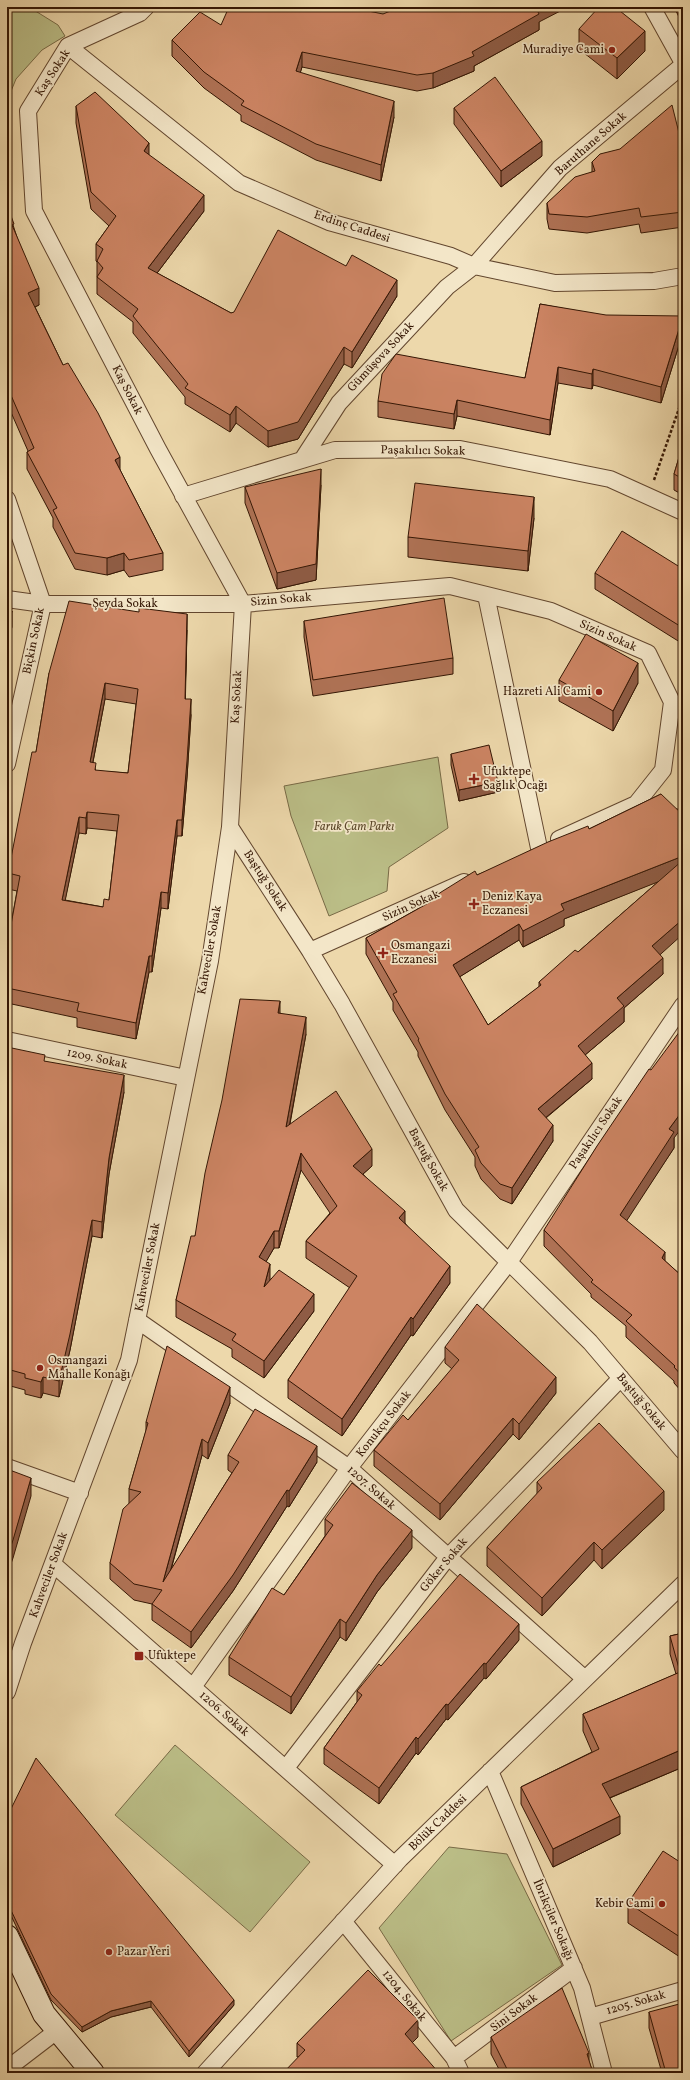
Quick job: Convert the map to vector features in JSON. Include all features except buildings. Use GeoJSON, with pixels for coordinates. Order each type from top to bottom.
{"type":"FeatureCollection","features":[{"type":"Feature","properties":{"kind":"main road"},"geometry":{"type":"LineString","coordinates":[[7,1936],[44,2014],[92,2073]]}},
{"type":"Feature","properties":{"kind":"street","name":"Kaş Sokak"},"geometry":{"type":"LineString","coordinates":[[146,7],[140,14],[68,46],[28,111],[34,211],[183,496],[243,604],[230,827]]}},
{"type":"Feature","properties":{"kind":"street"},"geometry":{"type":"LineString","coordinates":[[652,7],[683,64]]}},
{"type":"Feature","properties":{"kind":"street","name":"Erdinç Caddesi"},"geometry":{"type":"LineString","coordinates":[[68,46],[239,183],[329,222],[451,256],[474,266],[555,283],[654,281],[683,276]]}},
{"type":"Feature","properties":{"kind":"street","name":"Baruthane Sokak"},"geometry":{"type":"LineString","coordinates":[[474,266],[560,168],[683,64]]}},
{"type":"Feature","properties":{"kind":"street","name":"Gümüşova Sokak"},"geometry":{"type":"LineString","coordinates":[[302,460],[339,402],[447,287],[474,266]]}},
{"type":"Feature","properties":{"kind":"street","name":"Paşakılıcı Sokak"},"geometry":{"type":"LineString","coordinates":[[183,496],[335,450],[460,449],[610,479],[683,512]]}},
{"type":"Feature","properties":{"kind":"street","name":"Biçkin Sokak"},"geometry":{"type":"LineString","coordinates":[[7,499],[43,604],[7,764]]}},
{"type":"Feature","properties":{"kind":"street","name":"Sizin Sokak"},"geometry":{"type":"LineString","coordinates":[[243,604],[450,586],[551,610],[648,653],[672,702],[663,770],[636,804],[532,851],[486,595]]}},
{"type":"Feature","properties":{"kind":"street","name":"Şeyda Sokak"},"geometry":{"type":"LineString","coordinates":[[7,599],[43,604],[243,604]]}},
{"type":"Feature","properties":{"kind":"street","name":"Baştuğ Sokak"},"geometry":{"type":"LineString","coordinates":[[230,827],[310,951],[456,1210],[590,1342],[683,1451]]}},
{"type":"Feature","properties":{"kind":"street","name":"Kahveciler Sokak"},"geometry":{"type":"LineString","coordinates":[[7,1692],[129,1360],[210,961],[230,827]]}},
{"type":"Feature","properties":{"kind":"street","name":"Sizin Sokak"},"geometry":{"type":"LineString","coordinates":[[310,951],[475,877]]}},
{"type":"Feature","properties":{"kind":"street","name":"Paşakılıcı Sokak"},"geometry":{"type":"LineString","coordinates":[[509,1262],[683,1005]]}},
{"type":"Feature","properties":{"kind":"street","name":"1209. Sokak"},"geometry":{"type":"LineString","coordinates":[[7,1040],[186,1078]]}},
{"type":"Feature","properties":{"kind":"street","name":"Konukçu Sokak"},"geometry":{"type":"LineString","coordinates":[[193,1687],[349,1468],[509,1262]]}},
{"type":"Feature","properties":{"kind":"street","name":"1207. Sokak"},"geometry":{"type":"LineString","coordinates":[[138,1320],[349,1468],[585,1680]]}},
{"type":"Feature","properties":{"kind":"street","name":"Göker Sokak"},"geometry":{"type":"LineString","coordinates":[[286,1768],[448,1557],[620,1378]]}},
{"type":"Feature","properties":{"kind":"street"},"geometry":{"type":"LineString","coordinates":[[7,1467],[80,1492]]}},
{"type":"Feature","properties":{"kind":"street","name":"1206. Sokak"},"geometry":{"type":"LineString","coordinates":[[53,1564],[395,1865]]}},
{"type":"Feature","properties":{"kind":"street","name":"Bölük Caddesi"},"geometry":{"type":"LineString","coordinates":[[205,2073],[395,1865],[683,1584]]}},
{"type":"Feature","properties":{"kind":"street","name":"İbrikçiler Sokağı"},"geometry":{"type":"LineString","coordinates":[[490,1771],[582,1988],[604,2073]]}},
{"type":"Feature","properties":{"kind":"street","name":"1204. Sokak"},"geometry":{"type":"LineString","coordinates":[[344,1921],[454,2058],[461,2073]]}},
{"type":"Feature","properties":{"kind":"street","name":"Sini Sokak"},"geometry":{"type":"LineString","coordinates":[[454,2058],[574,1968]]}},
{"type":"Feature","properties":{"kind":"street","name":"1205. Sokak"},"geometry":{"type":"LineString","coordinates":[[590,2017],[683,1990]]}},
{"type":"Feature","properties":{"kind":"street"},"geometry":{"type":"LineString","coordinates":[[7,2069],[58,2030]]}},
{"type":"Feature","properties":{"kind":"path"},"geometry":{"type":"LineString","coordinates":[[648,496],[683,397]]}},
{"type":"Feature","properties":{"kind":"path"},"geometry":{"type":"LineString","coordinates":[[649,787],[683,814]]}},
{"type":"Feature","properties":{"kind":"green space"},"geometry":{"type":"Polygon","coordinates":[[[7,7],[29,7],[58,25],[65,36],[42,50],[16,79],[7,101],[7,7]]]}},
{"type":"Feature","properties":{"kind":"green space","name":"Faruk Çam Parkı"},"geometry":{"type":"Polygon","coordinates":[[[438,757],[448,828],[389,867],[387,891],[329,916],[291,816],[284,786],[438,757]]]}},
{"type":"Feature","properties":{"kind":"green space"},"geometry":{"type":"Polygon","coordinates":[[[175,1745],[310,1862],[250,1932],[115,1815],[175,1745]]]}},
{"type":"Feature","properties":{"kind":"green space"},"geometry":{"type":"Polygon","coordinates":[[[449,1847],[507,1854],[562,1965],[451,2041],[379,1928],[449,1847]]]}},
{"type":"Feature","properties":{"kind":"place","name":"Muradiye Cami"},"geometry":{"type":"Point","coordinates":[612,50]}},
{"type":"Feature","properties":{"kind":"place","name":"Hazreti Ali Cami"},"geometry":{"type":"Point","coordinates":[599,692]}},
{"type":"Feature","properties":{"kind":"place","name":"Ufuktepe Sağlık Ocağı"},"geometry":{"type":"Point","coordinates":[474,779]}},
{"type":"Feature","properties":{"kind":"place","name":"Deniz Kaya Eczanesi"},"geometry":{"type":"Point","coordinates":[474,904]}},
{"type":"Feature","properties":{"kind":"place","name":"Osmangazi Eczanesi"},"geometry":{"type":"Point","coordinates":[383,953]}},
{"type":"Feature","properties":{"kind":"place","name":"Osmangazi Mahalle Konağı"},"geometry":{"type":"Point","coordinates":[40,1368]}},
{"type":"Feature","properties":{"kind":"place","name":"Ufuktepe"},"geometry":{"type":"Point","coordinates":[139,1656]}},
{"type":"Feature","properties":{"kind":"place","name":"Kebir Cami"},"geometry":{"type":"Point","coordinates":[662,1904]}},
{"type":"Feature","properties":{"kind":"place","name":"Pazar Yeri"},"geometry":{"type":"Point","coordinates":[109,1952]}}]}
